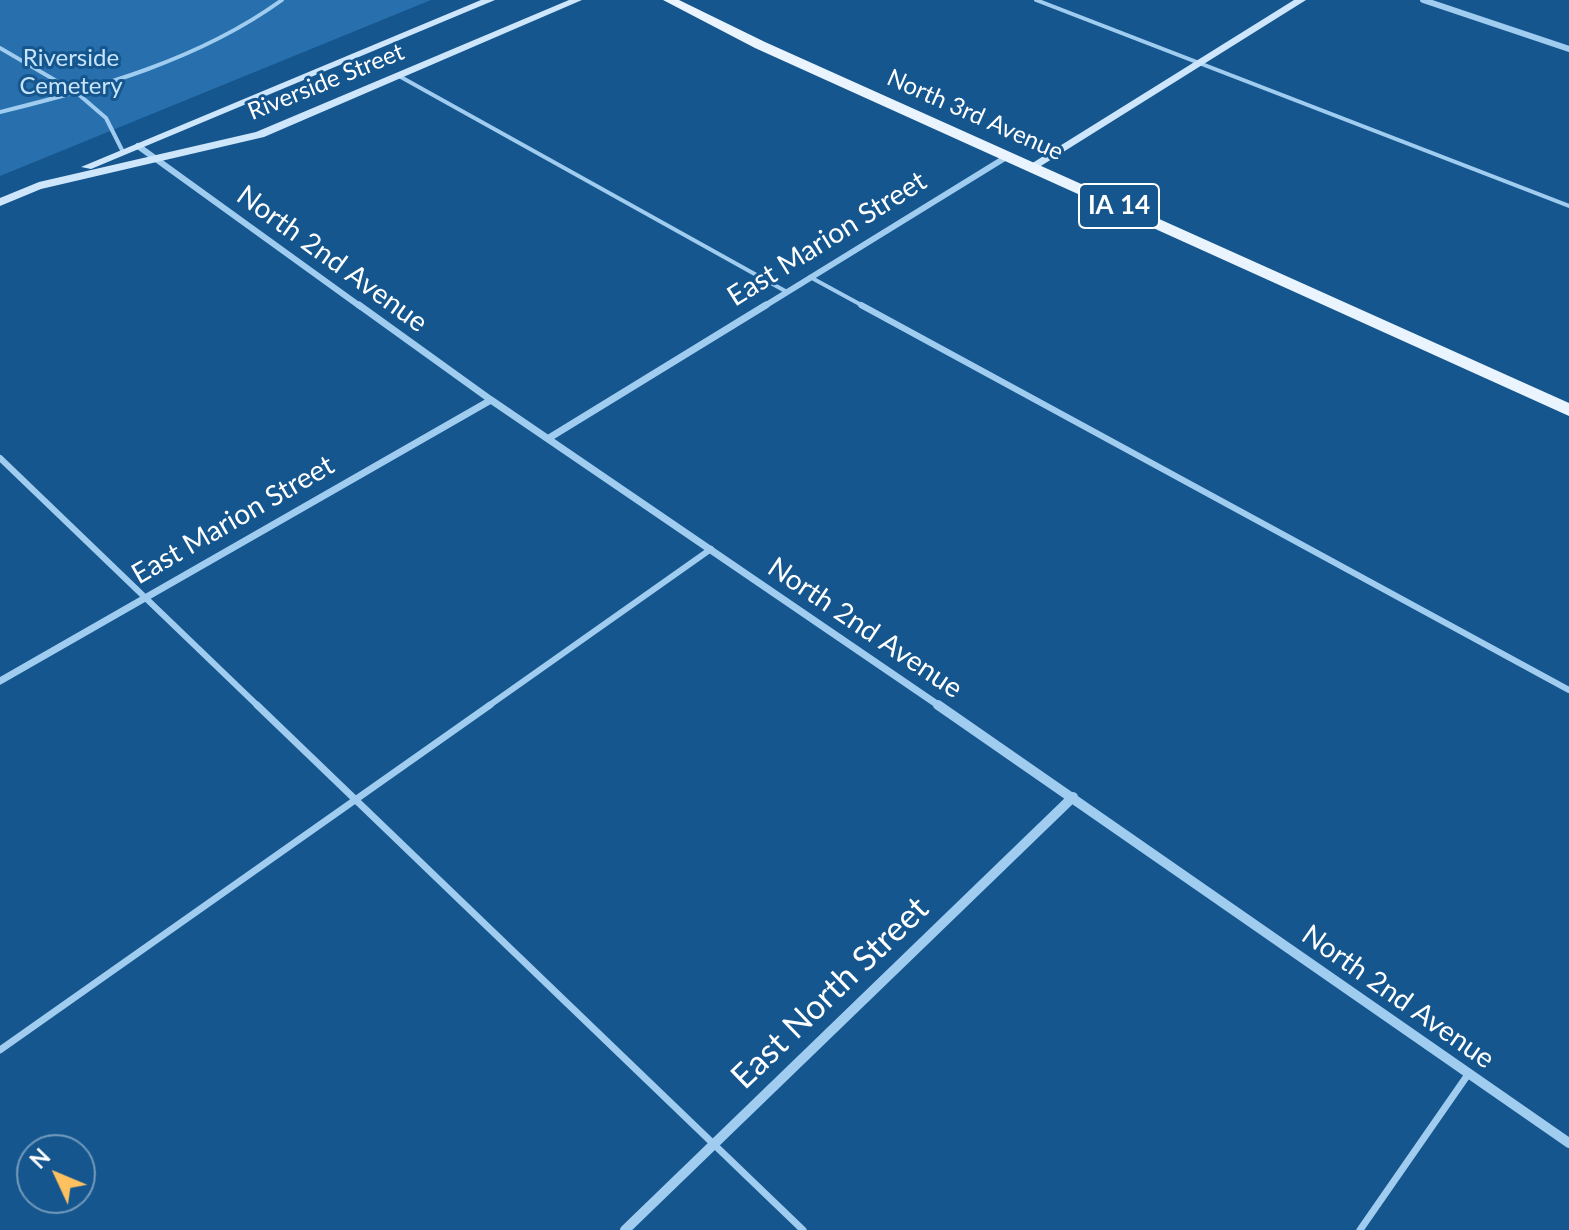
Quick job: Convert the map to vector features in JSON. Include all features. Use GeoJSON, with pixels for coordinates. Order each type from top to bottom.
{"type":"FeatureCollection","features":[{"type":"Feature","properties":{"kind":"main road","name":"North 3rd Avenue"},"geometry":{"type":"LineString","coordinates":[[669,0],[1569,410]]}},
{"type":"Feature","properties":{"kind":"street","name":"Riverside Street"},"geometry":{"type":"LineString","coordinates":[[0,202],[490,0]]}},
{"type":"Feature","properties":{"kind":"street","name":"Riverside Street"},"geometry":{"type":"LineString","coordinates":[[35,187],[260,135],[577,0]]}},
{"type":"Feature","properties":{"kind":"street"},"geometry":{"type":"LineString","coordinates":[[1032,167],[1301,0]]}},
{"type":"Feature","properties":{"kind":"street"},"geometry":{"type":"LineString","coordinates":[[1423,0],[1569,49]]}},
{"type":"Feature","properties":{"kind":"street","name":"North 2nd Avenue"},"geometry":{"type":"LineString","coordinates":[[138,146],[491,400],[1073,797],[1569,1143]]}},
{"type":"Feature","properties":{"kind":"street","name":"East Marion Street"},"geometry":{"type":"LineString","coordinates":[[549,438],[1008,156]]}},
{"type":"Feature","properties":{"kind":"street","name":"East Marion Street"},"geometry":{"type":"LineString","coordinates":[[0,681],[491,400]]}},
{"type":"Feature","properties":{"kind":"street","name":"East North Street"},"geometry":{"type":"LineString","coordinates":[[625,1230],[1073,797]]}},
{"type":"Feature","properties":{"kind":"lane"},"geometry":{"type":"LineString","coordinates":[[0,112],[77,93],[203,45],[260,19],[282,0]]}},
{"type":"Feature","properties":{"kind":"lane"},"geometry":{"type":"LineString","coordinates":[[1036,0],[1569,206]]}},
{"type":"Feature","properties":{"kind":"lane"},"geometry":{"type":"LineString","coordinates":[[0,48],[77,93],[106,118],[123,152]]}},
{"type":"Feature","properties":{"kind":"lane"},"geometry":{"type":"LineString","coordinates":[[399,76],[787,292]]}},
{"type":"Feature","properties":{"kind":"lane"},"geometry":{"type":"LineString","coordinates":[[810,277],[1569,690]]}},
{"type":"Feature","properties":{"kind":"lane"},"geometry":{"type":"LineString","coordinates":[[0,458],[803,1230]]}},
{"type":"Feature","properties":{"kind":"lane"},"geometry":{"type":"LineString","coordinates":[[0,1050],[711,549]]}},
{"type":"Feature","properties":{"kind":"lane"},"geometry":{"type":"LineString","coordinates":[[1360,1230],[1469,1073]]}},
{"type":"Feature","properties":{"kind":"green space","name":"Riverside Cemetery"},"geometry":{"type":"Polygon","coordinates":[[[0,0],[431,0],[0,176],[0,0]]]}}]}
